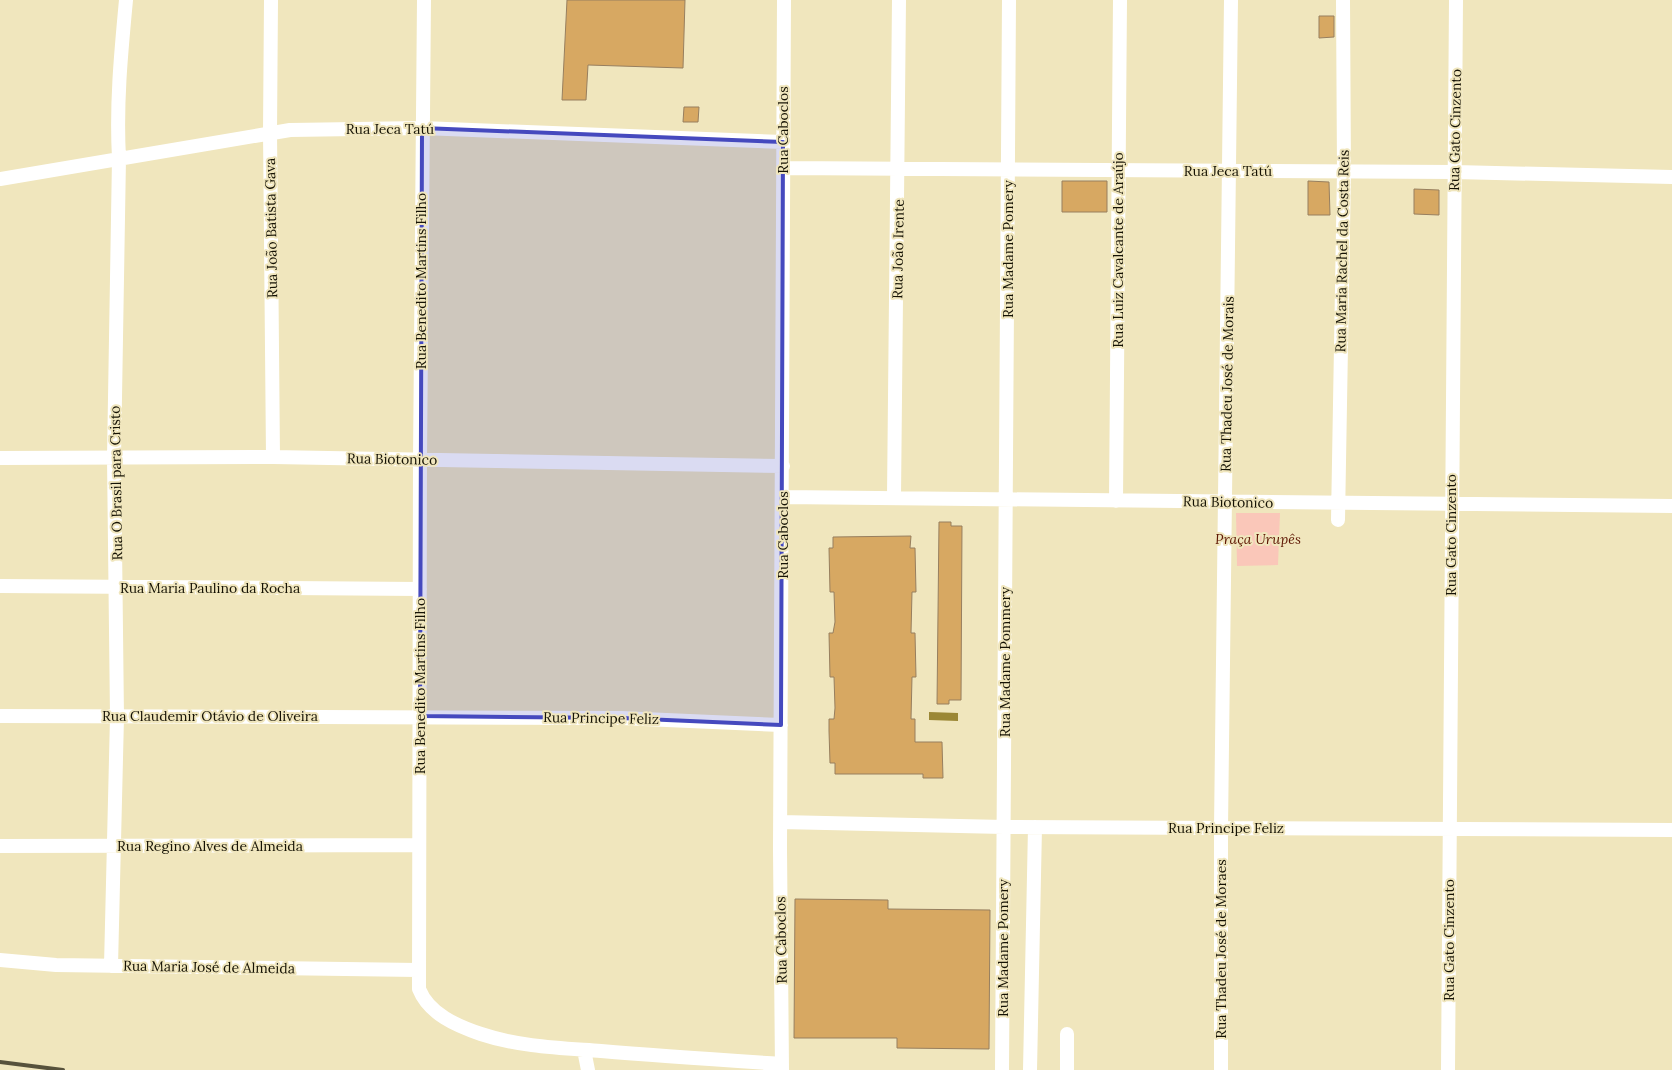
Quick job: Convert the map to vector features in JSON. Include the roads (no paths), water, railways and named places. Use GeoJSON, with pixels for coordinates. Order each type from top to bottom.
{"type":"FeatureCollection","features":[{"type":"Feature","properties":{"kind":"street","name":"Rua O Brasil para Cristo"},"geometry":{"type":"LineString","coordinates":[[111,966],[117,716],[114,458],[118,97],[126,0]]}},
{"type":"Feature","properties":{"kind":"street","name":"Rua João Batista Gava"},"geometry":{"type":"LineString","coordinates":[[271,0],[270,132],[273,457]]}},
{"type":"Feature","properties":{"kind":"street","name":"Rua Benedito Martins Filho"},"geometry":{"type":"LineString","coordinates":[[424,0],[418,970],[419,989],[422,998],[429,1006],[446,1018],[480,1034],[509,1042],[782,1067]]}},
{"type":"Feature","properties":{"kind":"street","name":"Rua Caboclos"},"geometry":{"type":"LineString","coordinates":[[782,1067],[781,725],[784,0]]}},
{"type":"Feature","properties":{"kind":"street","name":"Rua João Irente"},"geometry":{"type":"LineString","coordinates":[[894,497],[899,0]]}},
{"type":"Feature","properties":{"kind":"street","name":"Rua Madame Pomery"},"geometry":{"type":"LineString","coordinates":[[1006,498],[1009,0]]}},
{"type":"Feature","properties":{"kind":"street","name":"Rua Luiz Cavalcante de Araújo"},"geometry":{"type":"LineString","coordinates":[[1116,501],[1120,0]]}},
{"type":"Feature","properties":{"kind":"street","name":"Rua Thadeu José de Morais"},"geometry":{"type":"LineString","coordinates":[[1222,828],[1231,0]]}},
{"type":"Feature","properties":{"kind":"street","name":"Rua Maria Rachel da Costa Reis"},"geometry":{"type":"LineString","coordinates":[[1338,520],[1344,172],[1343,0]]}},
{"type":"Feature","properties":{"kind":"street","name":"Rua Gato Cinzento"},"geometry":{"type":"LineString","coordinates":[[1448,1070],[1456,0]]}},
{"type":"Feature","properties":{"kind":"street","name":"Rua Jeca Tatú"},"geometry":{"type":"LineString","coordinates":[[0,179],[270,132],[422,128],[783,142]]}},
{"type":"Feature","properties":{"kind":"street","name":"Rua Jeca Tatú"},"geometry":{"type":"LineString","coordinates":[[783,168],[1455,172],[1672,177]]}},
{"type":"Feature","properties":{"kind":"street","name":"Rua Biotonico"},"geometry":{"type":"LineString","coordinates":[[0,458],[273,457],[783,466]]}},
{"type":"Feature","properties":{"kind":"street","name":"Rua Biotonico"},"geometry":{"type":"LineString","coordinates":[[783,497],[1672,506]]}},
{"type":"Feature","properties":{"kind":"street","name":"Rua Madame Pommery"},"geometry":{"type":"LineString","coordinates":[[1004,827],[1006,498]]}},
{"type":"Feature","properties":{"kind":"street","name":"Rua Maria Paulino da Rocha"},"geometry":{"type":"LineString","coordinates":[[0,586],[420,589]]}},
{"type":"Feature","properties":{"kind":"street","name":"Rua Claudemir Otávio de Oliveira"},"geometry":{"type":"LineString","coordinates":[[0,716],[420,716]]}},
{"type":"Feature","properties":{"kind":"street","name":"Rua Principe Feliz"},"geometry":{"type":"LineString","coordinates":[[420,716],[621,718],[781,725]]}},
{"type":"Feature","properties":{"kind":"street","name":"Rua Principe Feliz"},"geometry":{"type":"LineString","coordinates":[[781,822],[1004,827],[1672,830]]}},
{"type":"Feature","properties":{"kind":"street","name":"Rua Madame Pomery"},"geometry":{"type":"LineString","coordinates":[[1002,1070],[1004,827]]}},
{"type":"Feature","properties":{"kind":"street"},"geometry":{"type":"LineString","coordinates":[[1030,1070],[1035,827]]}},
{"type":"Feature","properties":{"kind":"street","name":"Rua Thadeu José de Moraes"},"geometry":{"type":"LineString","coordinates":[[1221,1070],[1222,828]]}},
{"type":"Feature","properties":{"kind":"street","name":"Rua Regino Alves de Almeida"},"geometry":{"type":"LineString","coordinates":[[0,846],[419,845]]}},
{"type":"Feature","properties":{"kind":"street","name":"Rua Maria José de Almeida"},"geometry":{"type":"LineString","coordinates":[[0,960],[56,965],[418,970]]}},
{"type":"Feature","properties":{"kind":"street"},"geometry":{"type":"LineString","coordinates":[[1067,1034],[1067,1070]]}},
{"type":"Feature","properties":{"kind":"street"},"geometry":{"type":"LineString","coordinates":[[584,1050],[588,1070]]}},
{"type":"Feature","properties":{"kind":"railway"},"geometry":{"type":"LineString","coordinates":[[0,1062],[63,1070]]}},
{"type":"Feature","properties":{"kind":"park label","name":"Praça Urupês"},"geometry":{"type":"Point","coordinates":[1258,539]}}]}
